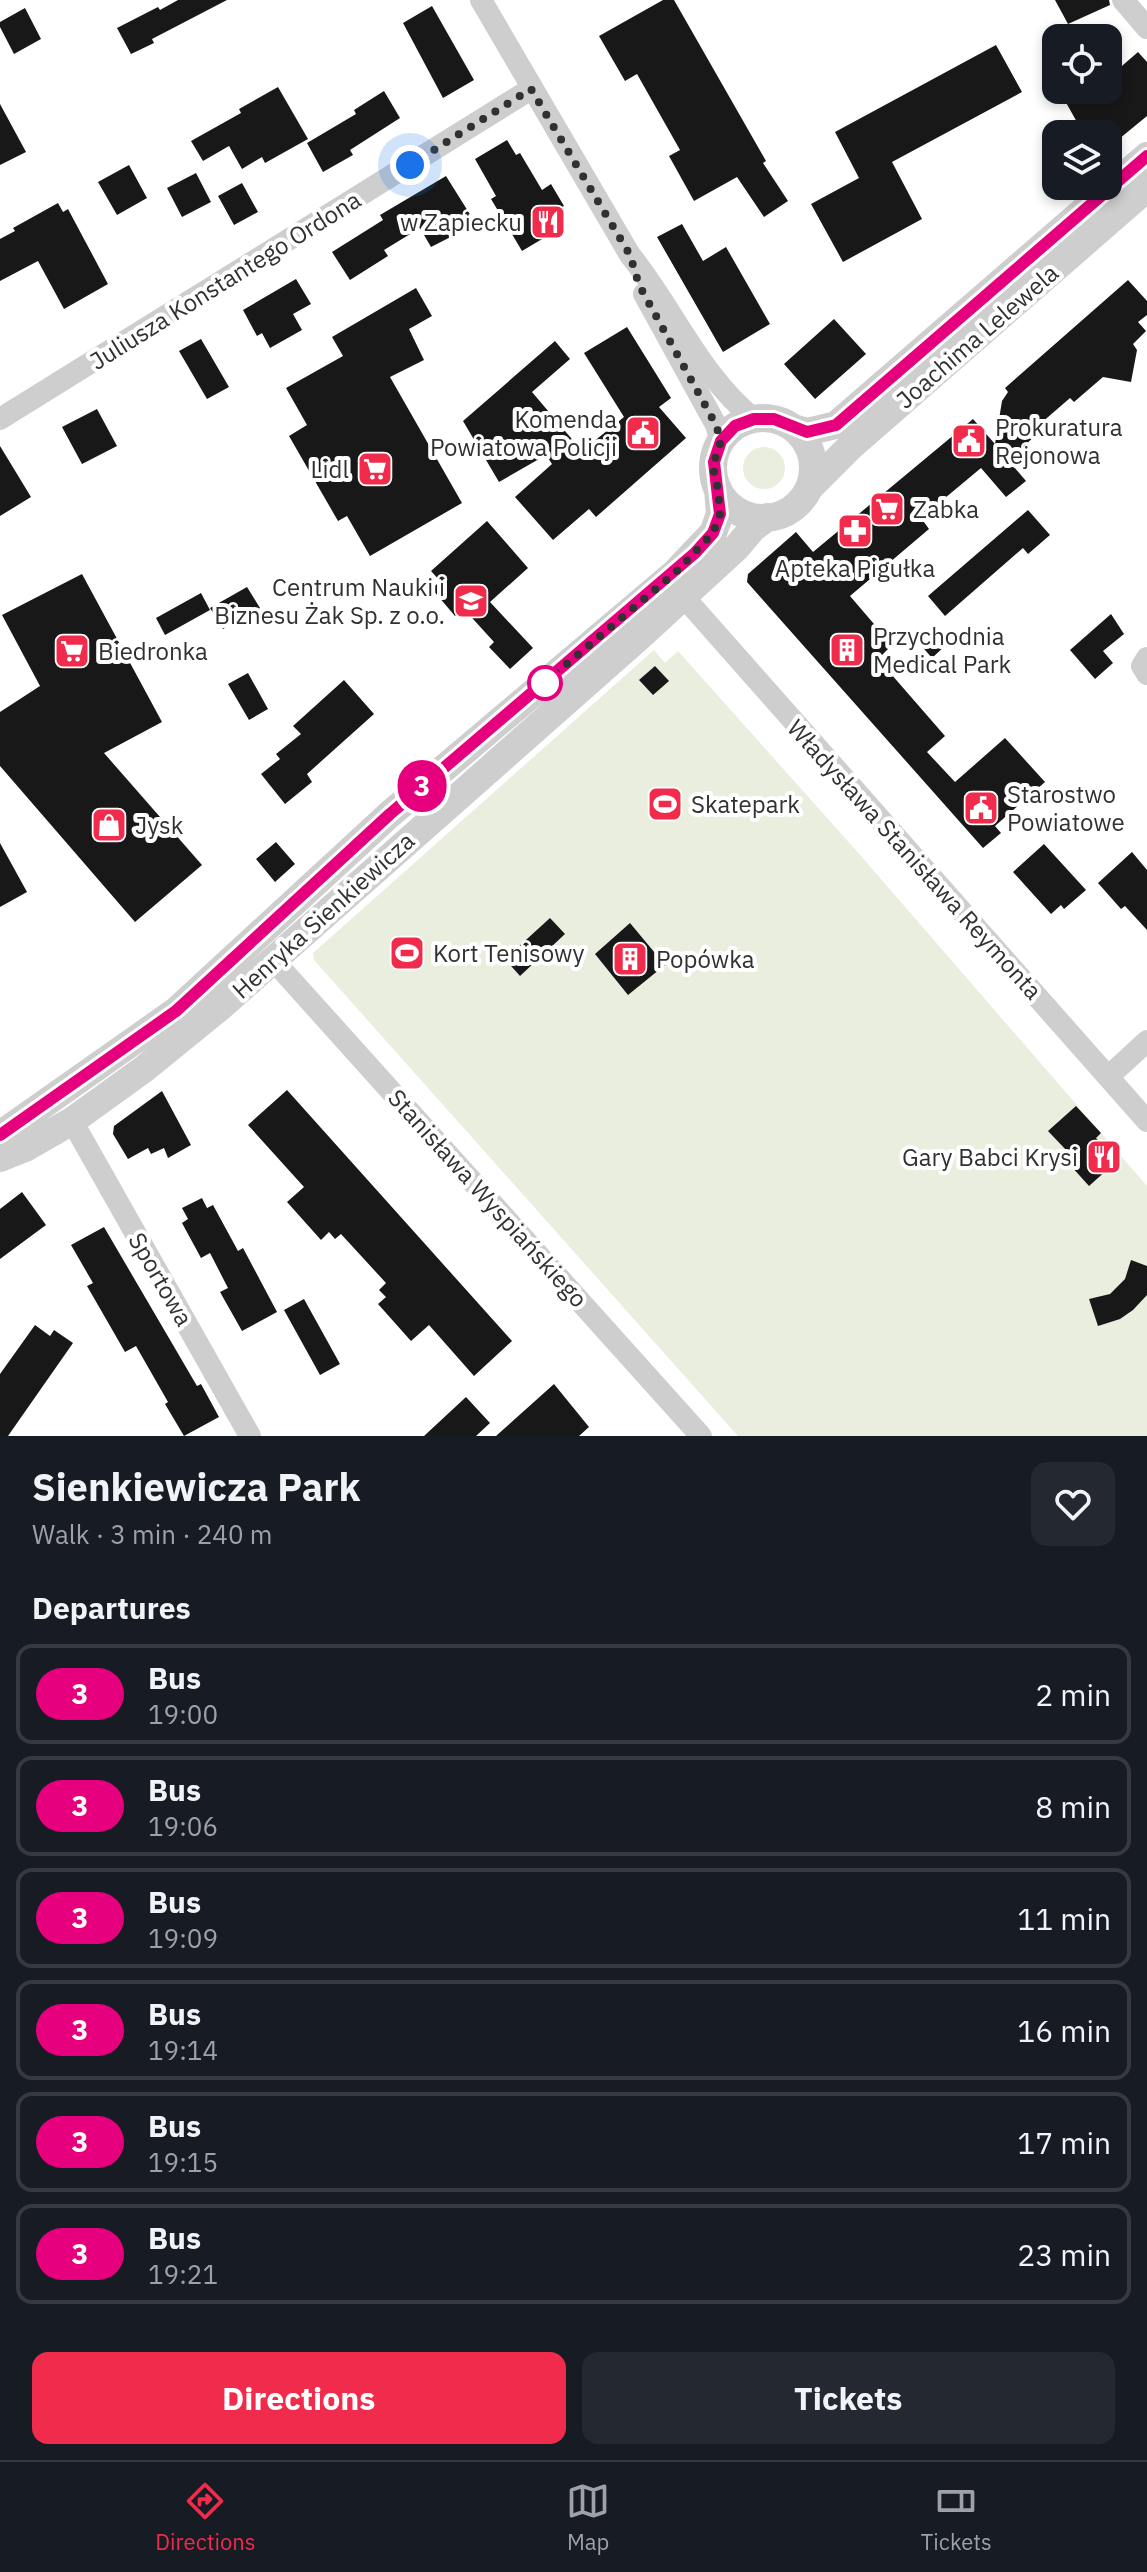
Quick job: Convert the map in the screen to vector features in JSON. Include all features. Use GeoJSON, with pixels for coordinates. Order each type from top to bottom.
{"type":"FeatureCollection","features":[{"type":"Feature","properties":{"kind":"street"},"geometry":{"type":"LineString","coordinates":[[481,0],[630,255],[653,284],[704,364],[736,405],[754,419]]}},
{"type":"Feature","properties":{"kind":"street"},"geometry":{"type":"LineString","coordinates":[[1123,0],[1147,28]]}},
{"type":"Feature","properties":{"kind":"street","name":"Juliusza Konstantego Ordona"},"geometry":{"type":"LineString","coordinates":[[0,419],[531,89]]}},
{"type":"Feature","properties":{"kind":"street","name":"Joachima Lelewela"},"geometry":{"type":"LineString","coordinates":[[793,428],[807,432],[836,425],[1147,156]]}},
{"type":"Feature","properties":{"kind":"street","name":"Joachima Lelewela"},"geometry":{"type":"LineString","coordinates":[[810,487],[850,447],[1147,188]]}},
{"type":"Feature","properties":{"kind":"street"},"geometry":{"type":"LineString","coordinates":[[630,255],[639,285],[716,425],[721,441]]}},
{"type":"Feature","properties":{"kind":"street"},"geometry":{"type":"LineString","coordinates":[[754,419],[774,419],[793,428],[805,440],[812,455],[810,487],[802,500],[791,510],[768,517],[745,514],[729,504],[718,489],[714,474],[714,462],[721,441],[735,426],[754,419]]}},
{"type":"Feature","properties":{"kind":"street","name":"Henryka Sienkiewicza"},"geometry":{"type":"LineString","coordinates":[[0,1135],[176,1011],[390,814],[675,573],[713,533],[720,514],[718,489]]}},
{"type":"Feature","properties":{"kind":"street","name":"Henryka Sienkiewicza"},"geometry":{"type":"LineString","coordinates":[[0,1158],[25,1148],[72,1121],[144,1069],[274,961],[768,517]]}},
{"type":"Feature","properties":{"kind":"street","name":"Władysława Stanisława Reymonta"},"geometry":{"type":"LineString","coordinates":[[688,591],[1147,1121]]}},
{"type":"Feature","properties":{"kind":"street"},"geometry":{"type":"LineString","coordinates":[[1147,658],[1142,666],[1147,674]]}},
{"type":"Feature","properties":{"kind":"street","name":"Stanisława Wyspiańskiego"},"geometry":{"type":"LineString","coordinates":[[274,961],[701,1436]]}},
{"type":"Feature","properties":{"kind":"street"},"geometry":{"type":"LineString","coordinates":[[1108,1077],[1147,1041]]}},
{"type":"Feature","properties":{"kind":"street","name":"Sportowa"},"geometry":{"type":"LineString","coordinates":[[72,1121],[250,1436]]}},
{"type":"Feature","properties":{"kind":"shaded area"},"geometry":{"type":"Polygon","coordinates":[[[764,447],[779,453],[785,468],[779,483],[764,489],[749,483],[743,468],[749,453],[764,447]]]}},
{"type":"Feature","properties":{"kind":"shaded area"},"geometry":{"type":"Polygon","coordinates":[[[654,650],[665,663],[678,651],[861,856],[1147,1186],[1147,1436],[738,1436],[314,960],[313,953],[654,650]]]}},
{"type":"Feature","properties":{"kind":"building"},"geometry":{"type":"Polygon","coordinates":[[[178,0],[227,0],[152,39],[154,43],[131,54],[117,28],[178,0]]]}},
{"type":"Feature","properties":{"kind":"building"},"geometry":{"type":"Polygon","coordinates":[[[663,0],[674,0],[766,161],[763,163],[788,201],[764,217],[737,177],[694,201],[669,156],[680,150],[637,74],[625,81],[599,36],[663,0]]]}},
{"type":"Feature","properties":{"kind":"building"},"geometry":{"type":"Polygon","coordinates":[[[1055,0],[1109,0],[1110,5],[1068,24],[1055,0]]]}},
{"type":"Feature","properties":{"kind":"building"},"geometry":{"type":"Polygon","coordinates":[[[432,6],[474,80],[443,98],[403,23],[432,6]]]}},
{"type":"Feature","properties":{"kind":"building"},"geometry":{"type":"Polygon","coordinates":[[[25,8],[41,39],[14,54],[0,22],[25,8]]]}},
{"type":"Feature","properties":{"kind":"building"},"geometry":{"type":"Polygon","coordinates":[[[996,45],[1022,92],[892,162],[922,219],[843,262],[811,204],[859,178],[835,132],[996,45]]]}},
{"type":"Feature","properties":{"kind":"building"},"geometry":{"type":"Polygon","coordinates":[[[1138,52],[1147,62],[1147,116],[1122,137],[1122,120],[1076,120],[1067,104],[1122,104],[1122,66],[1138,52]]]}},
{"type":"Feature","properties":{"kind":"building"},"geometry":{"type":"Polygon","coordinates":[[[278,87],[308,139],[265,163],[262,157],[242,169],[229,146],[203,161],[191,141],[241,113],[239,109],[278,87]]]}},
{"type":"Feature","properties":{"kind":"building"},"geometry":{"type":"Polygon","coordinates":[[[384,91],[400,118],[350,150],[353,155],[323,172],[307,143],[356,114],[354,110],[384,91]]]}},
{"type":"Feature","properties":{"kind":"building"},"geometry":{"type":"Polygon","coordinates":[[[0,104],[26,152],[0,165],[0,104]]]}},
{"type":"Feature","properties":{"kind":"building"},"geometry":{"type":"Polygon","coordinates":[[[507,140],[516,155],[520,153],[542,190],[551,184],[564,206],[550,213],[559,229],[522,251],[491,199],[496,196],[475,159],[507,140]]]}},
{"type":"Feature","properties":{"kind":"building"},"geometry":{"type":"Polygon","coordinates":[[[129,165],[147,198],[117,215],[98,182],[129,165]]]}},
{"type":"Feature","properties":{"kind":"building"},"geometry":{"type":"Polygon","coordinates":[[[196,173],[211,202],[182,217],[167,188],[196,173]]]}},
{"type":"Feature","properties":{"kind":"building"},"geometry":{"type":"Polygon","coordinates":[[[446,176],[476,224],[431,247],[420,228],[384,250],[388,256],[350,280],[332,252],[383,220],[380,215],[446,176]]]}},
{"type":"Feature","properties":{"kind":"building"},"geometry":{"type":"Polygon","coordinates":[[[242,183],[258,212],[234,225],[218,196],[242,183]]]}},
{"type":"Feature","properties":{"kind":"building"},"geometry":{"type":"Polygon","coordinates":[[[58,203],[63,212],[68,209],[108,284],[64,309],[38,261],[0,281],[0,239],[15,231],[13,228],[58,203]]]}},
{"type":"Feature","properties":{"kind":"building"},"geometry":{"type":"Polygon","coordinates":[[[682,224],[703,261],[726,247],[770,324],[723,352],[657,237],[682,224]]]}},
{"type":"Feature","properties":{"kind":"building"},"geometry":{"type":"Polygon","coordinates":[[[296,279],[311,304],[293,314],[302,330],[270,348],[262,333],[257,336],[243,310],[296,279]]]}},
{"type":"Feature","properties":{"kind":"building"},"geometry":{"type":"Polygon","coordinates":[[[1128,280],[1147,301],[1147,315],[1138,322],[1146,331],[1133,344],[1137,350],[1131,382],[1103,377],[1074,402],[1070,398],[1040,424],[1043,429],[1008,460],[1026,481],[1006,497],[981,468],[921,518],[929,529],[850,596],[892,645],[878,659],[945,736],[927,752],[955,782],[1005,738],[1045,782],[995,826],[1001,833],[983,848],[747,582],[748,574],[796,532],[813,552],[973,419],[995,444],[1002,401],[1008,392],[1005,388],[1128,280]]]}},
{"type":"Feature","properties":{"kind":"building","name":"Lidl"},"geometry":{"type":"Polygon","coordinates":[[[416,288],[432,316],[409,329],[424,360],[390,377],[462,503],[370,556],[347,516],[338,521],[289,436],[307,425],[286,388],[343,356],[332,337],[416,288]]]}},
{"type":"Feature","properties":{"kind":"building"},"geometry":{"type":"Polygon","coordinates":[[[834,319],[866,354],[815,399],[784,364],[834,319]]]}},
{"type":"Feature","properties":{"kind":"building","name":"Komenda Powiatowa Policji"},"geometry":{"type":"Polygon","coordinates":[[[627,327],[671,398],[659,407],[686,438],[596,517],[589,509],[553,540],[515,497],[552,464],[546,455],[499,482],[463,421],[555,341],[570,359],[532,392],[582,451],[624,417],[584,353],[627,327]]]}},
{"type":"Feature","properties":{"kind":"building"},"geometry":{"type":"Polygon","coordinates":[[[201,339],[229,387],[207,399],[179,351],[201,339]]]}},
{"type":"Feature","properties":{"kind":"building"},"geometry":{"type":"Polygon","coordinates":[[[97,409],[117,446],[82,464],[62,427],[97,409]]]}},
{"type":"Feature","properties":{"kind":"building"},"geometry":{"type":"Polygon","coordinates":[[[0,446],[31,497],[0,516],[0,446]]]}},
{"type":"Feature","properties":{"kind":"building"},"geometry":{"type":"Polygon","coordinates":[[[1028,510],[1050,535],[1028,554],[1023,548],[945,616],[928,596],[1028,510]]]}},
{"type":"Feature","properties":{"kind":"building"},"geometry":{"type":"Polygon","coordinates":[[[487,521],[528,568],[490,602],[533,648],[510,669],[489,647],[494,642],[463,608],[455,616],[432,589],[440,581],[431,571],[487,521]]]}},
{"type":"Feature","properties":{"kind":"building"},"geometry":{"type":"Polygon","coordinates":[[[82,574],[162,722],[104,753],[202,865],[135,922],[0,766],[0,712],[40,686],[2,615],[82,574]]]}},
{"type":"Feature","properties":{"kind":"building"},"geometry":{"type":"Polygon","coordinates":[[[247,587],[260,608],[223,629],[210,608],[247,587]]]}},
{"type":"Feature","properties":{"kind":"building"},"geometry":{"type":"Polygon","coordinates":[[[201,593],[210,610],[165,635],[156,618],[201,593]]]}},
{"type":"Feature","properties":{"kind":"building"},"geometry":{"type":"Polygon","coordinates":[[[1111,614],[1124,634],[1103,651],[1113,663],[1095,679],[1070,650],[1111,614]]]}},
{"type":"Feature","properties":{"kind":"building"},"geometry":{"type":"Polygon","coordinates":[[[934,629],[947,644],[932,658],[919,643],[934,629]]]}},
{"type":"Feature","properties":{"kind":"building"},"geometry":{"type":"Polygon","coordinates":[[[655,666],[669,681],[653,695],[639,680],[655,666]]]}},
{"type":"Feature","properties":{"kind":"building"},"geometry":{"type":"Polygon","coordinates":[[[248,673],[268,709],[249,720],[228,684],[248,673]]]}},
{"type":"Feature","properties":{"kind":"building"},"geometry":{"type":"Polygon","coordinates":[[[344,680],[374,714],[307,774],[312,782],[285,804],[261,774],[280,759],[276,754],[301,734],[293,726],[344,680]]]}},
{"type":"Feature","properties":{"kind":"building"},"geometry":{"type":"Polygon","coordinates":[[[276,842],[295,864],[275,882],[256,859],[276,842]]]}},
{"type":"Feature","properties":{"kind":"building"},"geometry":{"type":"Polygon","coordinates":[[[0,843],[27,892],[0,907],[0,843]]]}},
{"type":"Feature","properties":{"kind":"building"},"geometry":{"type":"Polygon","coordinates":[[[1044,844],[1086,890],[1064,909],[1061,905],[1051,914],[1013,872],[1044,844]]]}},
{"type":"Feature","properties":{"kind":"building"},"geometry":{"type":"Polygon","coordinates":[[[1132,852],[1147,870],[1147,930],[1125,906],[1121,909],[1098,883],[1132,852]]]}},
{"type":"Feature","properties":{"kind":"building"},"geometry":{"type":"Polygon","coordinates":[[[550,918],[565,934],[520,976],[505,959],[550,918]]]}},
{"type":"Feature","properties":{"kind":"building","name":"Popówka"},"geometry":{"type":"Polygon","coordinates":[[[630,923],[665,965],[628,995],[595,954],[630,923]]]}},
{"type":"Feature","properties":{"kind":"building"},"geometry":{"type":"Polygon","coordinates":[[[287,1090],[512,1341],[474,1376],[429,1325],[411,1341],[378,1304],[386,1297],[379,1290],[386,1283],[341,1234],[335,1239],[329,1232],[321,1240],[287,1202],[304,1187],[248,1125],[287,1090]]]}},
{"type":"Feature","properties":{"kind":"building"},"geometry":{"type":"Polygon","coordinates":[[[162,1091],[191,1145],[168,1158],[164,1148],[151,1154],[148,1148],[128,1159],[113,1134],[114,1126],[162,1091]]]}},
{"type":"Feature","properties":{"kind":"building"},"geometry":{"type":"Polygon","coordinates":[[[1076,1106],[1101,1133],[1096,1138],[1117,1161],[1089,1186],[1062,1156],[1067,1151],[1048,1131],[1076,1106]]]}},
{"type":"Feature","properties":{"kind":"building"},"geometry":{"type":"Polygon","coordinates":[[[22,1192],[46,1225],[0,1259],[0,1209],[22,1192]]]}},
{"type":"Feature","properties":{"kind":"building"},"geometry":{"type":"Polygon","coordinates":[[[202,1198],[207,1208],[213,1205],[238,1251],[243,1248],[277,1312],[242,1331],[220,1292],[228,1288],[210,1253],[201,1258],[182,1223],[188,1219],[182,1208],[202,1198]]]}},
{"type":"Feature","properties":{"kind":"building"},"geometry":{"type":"Polygon","coordinates":[[[104,1227],[197,1386],[201,1384],[219,1417],[184,1436],[136,1346],[125,1352],[87,1286],[93,1283],[71,1245],[104,1227]]]}},
{"type":"Feature","properties":{"kind":"building"},"geometry":{"type":"Polygon","coordinates":[[[1131,1260],[1147,1266],[1147,1295],[1120,1319],[1098,1326],[1089,1299],[1110,1294],[1125,1279],[1131,1260]]]}},
{"type":"Feature","properties":{"kind":"building"},"geometry":{"type":"Polygon","coordinates":[[[304,1299],[340,1364],[320,1375],[284,1310],[304,1299]]]}},
{"type":"Feature","properties":{"kind":"building"},"geometry":{"type":"Polygon","coordinates":[[[35,1325],[50,1336],[54,1330],[73,1343],[8,1436],[0,1436],[0,1374],[35,1325]]]}},
{"type":"Feature","properties":{"kind":"building"},"geometry":{"type":"Polygon","coordinates":[[[554,1384],[589,1427],[579,1436],[496,1436],[554,1384]]]}},
{"type":"Feature","properties":{"kind":"building"},"geometry":{"type":"Polygon","coordinates":[[[466,1397],[490,1423],[476,1436],[424,1436],[466,1397]]]}},
{"type":"Feature","properties":{"kind":"bus line","name":"3"},"geometry":{"type":"LineString","coordinates":[[0,1135],[176,1011],[390,814],[675,573],[713,533],[720,514],[714,474],[716,451],[735,426],[754,419],[774,419],[807,432],[836,425],[1147,156]]}},
{"type":"Feature","properties":{"kind":"place","name":"w Zapiecku"},"geometry":{"type":"Point","coordinates":[548,222]}},
{"type":"Feature","properties":{"kind":"place","name":"Komenda Powiatowa Policji"},"geometry":{"type":"Point","coordinates":[643,433]}},
{"type":"Feature","properties":{"kind":"place","name":"Prokuratura Rejonowa"},"geometry":{"type":"Point","coordinates":[969,441]}},
{"type":"Feature","properties":{"kind":"place","name":"Lidl"},"geometry":{"type":"Point","coordinates":[375,469]}},
{"type":"Feature","properties":{"kind":"place","name":"Zabka"},"geometry":{"type":"Point","coordinates":[887,509]}},
{"type":"Feature","properties":{"kind":"place","name":"Apteka Pigułka"},"geometry":{"type":"Point","coordinates":[855,531]}},
{"type":"Feature","properties":{"kind":"place","name":"Centrum Nauki i Biznesu Żak Sp. z o.o."},"geometry":{"type":"Point","coordinates":[471,601]}},
{"type":"Feature","properties":{"kind":"place","name":"Przychodnia Medical Park"},"geometry":{"type":"Point","coordinates":[847,650]}},
{"type":"Feature","properties":{"kind":"place","name":"Biedronka"},"geometry":{"type":"Point","coordinates":[72,651]}},
{"type":"Feature","properties":{"kind":"place","name":"Skatepark"},"geometry":{"type":"Point","coordinates":[665,804]}},
{"type":"Feature","properties":{"kind":"place","name":"Starostwo Powiatowe"},"geometry":{"type":"Point","coordinates":[981,808]}},
{"type":"Feature","properties":{"kind":"place","name":"Jysk"},"geometry":{"type":"Point","coordinates":[109,825]}},
{"type":"Feature","properties":{"kind":"place","name":"Kort Tenisowy"},"geometry":{"type":"Point","coordinates":[407,953]}},
{"type":"Feature","properties":{"kind":"place","name":"Popówka"},"geometry":{"type":"Point","coordinates":[630,959]}},
{"type":"Feature","properties":{"kind":"place","name":"Gary Babci Krysi"},"geometry":{"type":"Point","coordinates":[1104,1157]}},
{"type":"Feature","properties":{"kind":"route"},"geometry":{"type":"LineString","coordinates":[[410,165],[531,89],[630,255],[639,285],[716,425],[721,441],[714,462],[720,514],[713,533],[675,573],[538,688],[545,683]]}}]}
